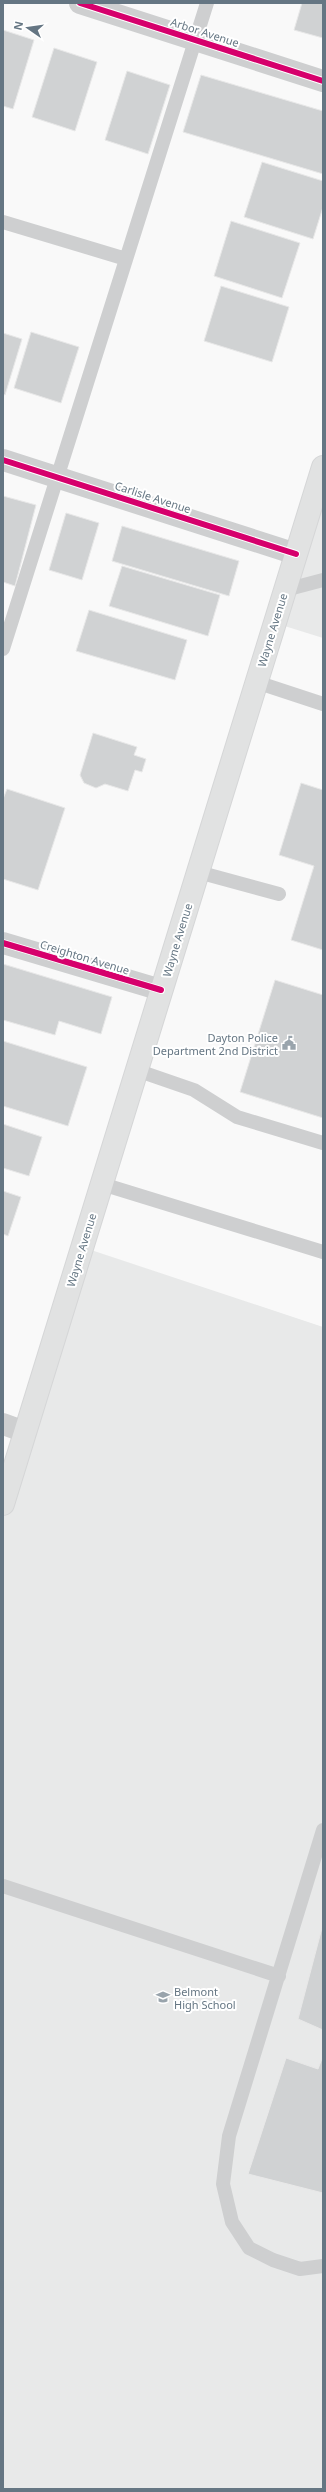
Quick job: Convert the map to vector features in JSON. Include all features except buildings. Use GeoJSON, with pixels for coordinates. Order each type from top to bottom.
{"type":"FeatureCollection","features":[{"type":"Feature","properties":{"kind":"main road","name":"Wayne Avenue"},"geometry":{"type":"LineString","coordinates":[[3,1504],[256,682],[323,472]]}},
{"type":"Feature","properties":{"kind":"street","name":"Arbor Avenue"},"geometry":{"type":"LineString","coordinates":[[80,3],[323,81]]}},
{"type":"Feature","properties":{"kind":"street","name":"Carlisle Avenue"},"geometry":{"type":"LineString","coordinates":[[3,460],[296,554]]}},
{"type":"Feature","properties":{"kind":"street","name":"Creighton Avenue"},"geometry":{"type":"LineString","coordinates":[[3,943],[161,990]]}},
{"type":"Feature","properties":{"kind":"street"},"geometry":{"type":"LineString","coordinates":[[3,1424],[25,1432]]}},
{"type":"Feature","properties":{"kind":"lane"},"geometry":{"type":"LineString","coordinates":[[3,649],[207,3]]}},
{"type":"Feature","properties":{"kind":"lane"},"geometry":{"type":"LineString","coordinates":[[3,222],[126,259]]}},
{"type":"Feature","properties":{"kind":"lane"},"geometry":{"type":"LineString","coordinates":[[285,590],[323,580]]}},
{"type":"Feature","properties":{"kind":"lane"},"geometry":{"type":"LineString","coordinates":[[256,682],[323,704]]}},
{"type":"Feature","properties":{"kind":"lane"},"geometry":{"type":"LineString","coordinates":[[198,872],[279,894]]}},
{"type":"Feature","properties":{"kind":"lane"},"geometry":{"type":"LineString","coordinates":[[136,1070],[194,1090],[237,1117],[323,1143]]}},
{"type":"Feature","properties":{"kind":"lane"},"geometry":{"type":"LineString","coordinates":[[102,1184],[323,1252]]}},
{"type":"Feature","properties":{"kind":"lane"},"geometry":{"type":"LineString","coordinates":[[323,1830],[229,2136],[223,2184],[232,2222],[249,2248],[273,2260],[300,2269],[323,2266]]}},
{"type":"Feature","properties":{"kind":"lane"},"geometry":{"type":"LineString","coordinates":[[3,1886],[279,1976]]}},
{"type":"Feature","properties":{"kind":"shaded area"},"geometry":{"type":"Polygon","coordinates":[[[323,467],[323,638],[275,623],[323,467]]]}},
{"type":"Feature","properties":{"kind":"shaded area","name":"Belmont High School"},"geometry":{"type":"Polygon","coordinates":[[[82,1247],[323,1327],[323,2489],[3,2489],[3,1504],[82,1247]]]}},
{"type":"Feature","properties":{"kind":"cycle path"},"geometry":{"type":"LineString","coordinates":[[80,3],[323,81]]}},
{"type":"Feature","properties":{"kind":"cycle path"},"geometry":{"type":"LineString","coordinates":[[3,460],[296,554]]}},
{"type":"Feature","properties":{"kind":"cycle path"},"geometry":{"type":"LineString","coordinates":[[3,943],[161,990]]}},
{"type":"Feature","properties":{"kind":"place","name":"Dayton Police Department 2nd District"},"geometry":{"type":"Point","coordinates":[289,1043]}},
{"type":"Feature","properties":{"kind":"place","name":"Belmont High School"},"geometry":{"type":"Point","coordinates":[163,1997]}}]}
